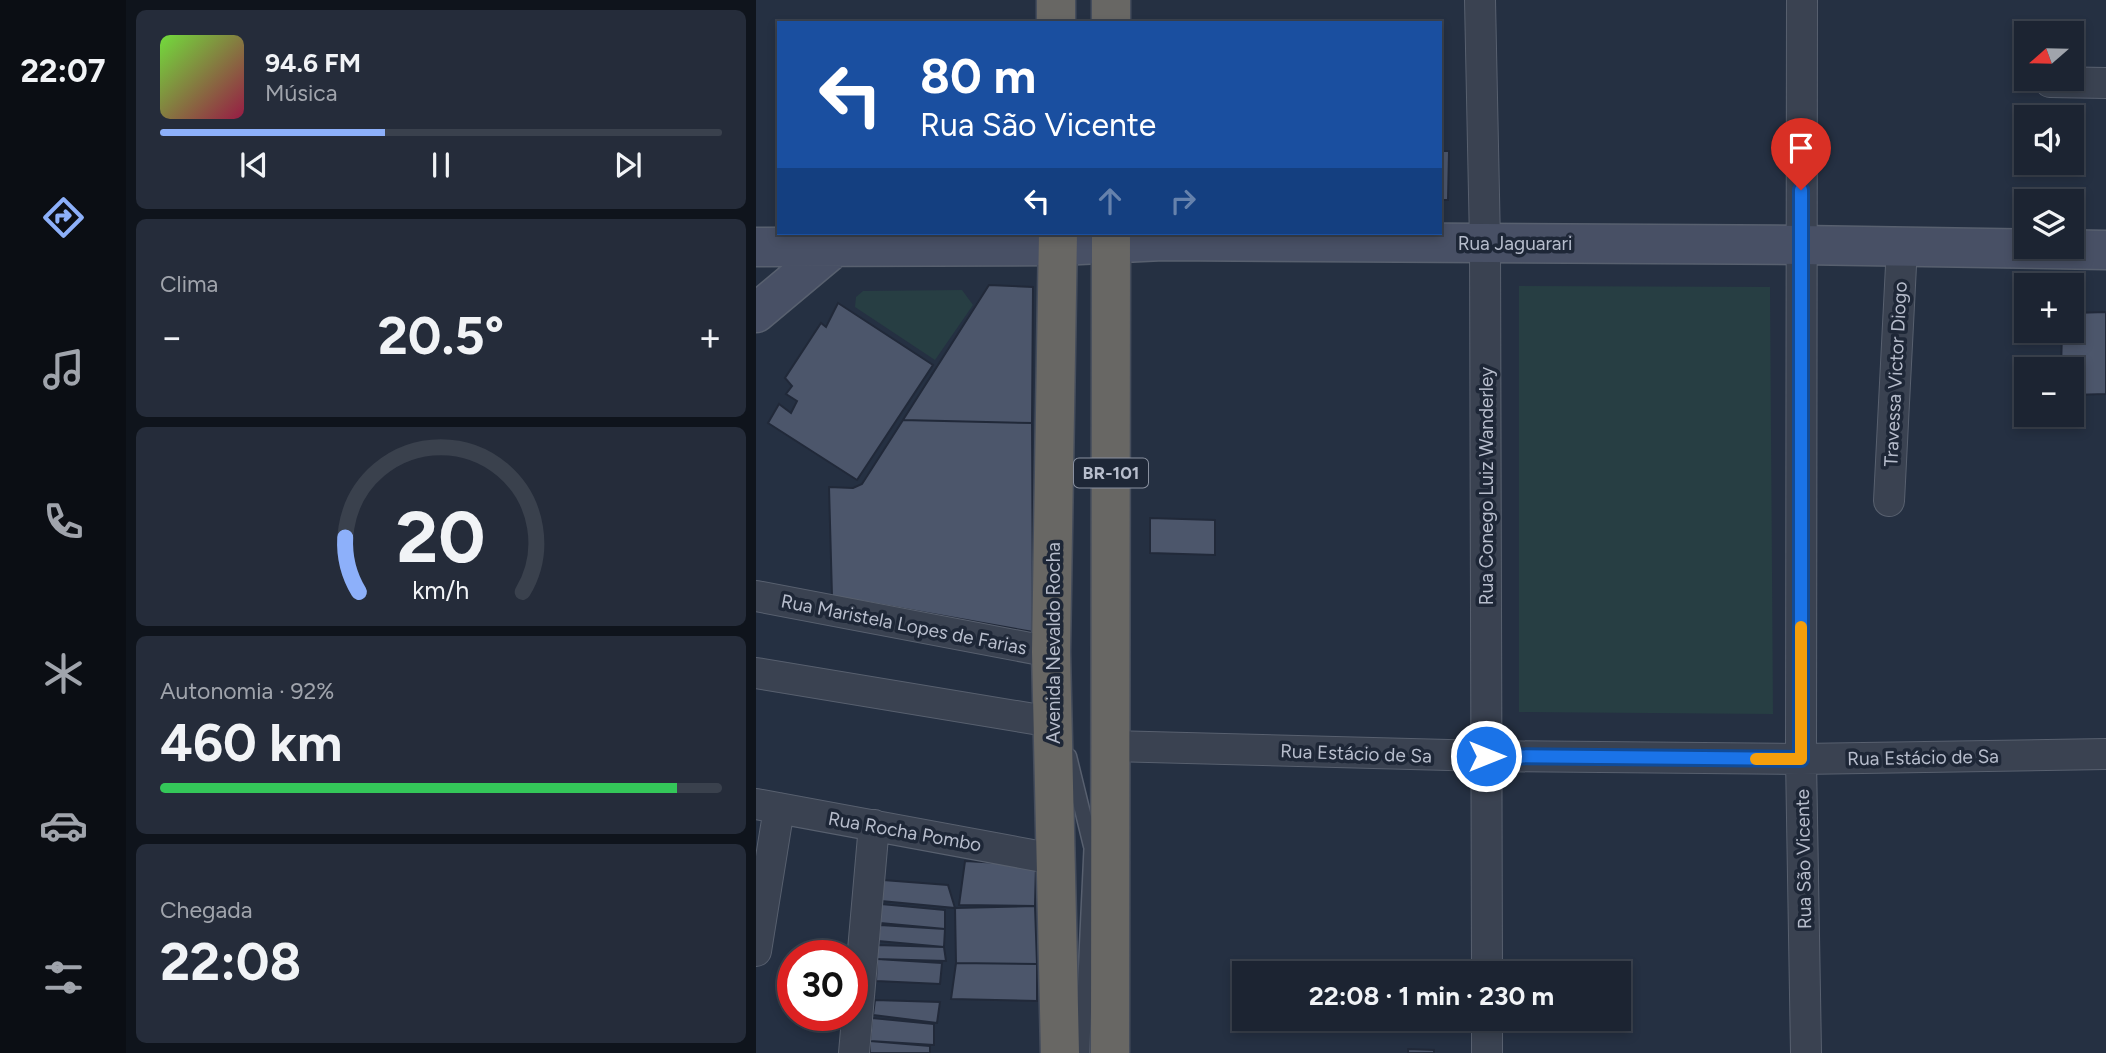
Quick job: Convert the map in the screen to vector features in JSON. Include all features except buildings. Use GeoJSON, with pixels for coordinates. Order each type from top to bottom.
{"type":"FeatureCollection","features":[{"type":"Feature","properties":{"kind":"highway"},"geometry":{"type":"LineString","coordinates":[[1056,0],[1056,21]]}},
{"type":"Feature","properties":{"kind":"highway"},"geometry":{"type":"LineString","coordinates":[[1111,0],[1111,21]]}},
{"type":"Feature","properties":{"kind":"highway","name":"BR-101"},"geometry":{"type":"LineString","coordinates":[[1110,1053],[1111,238]]}},
{"type":"Feature","properties":{"kind":"highway","name":"Avenida Nevaldo Rocha"},"geometry":{"type":"LineString","coordinates":[[1059,239],[1052,687],[1060,1053]]}},
{"type":"Feature","properties":{"kind":"main road","name":"Rua Jaguarari"},"geometry":{"type":"LineString","coordinates":[[757,247],[1111,238],[2106,250]]}},
{"type":"Feature","properties":{"kind":"main road"},"geometry":{"type":"LineString","coordinates":[[757,247],[758,311]]}},
{"type":"Feature","properties":{"kind":"main road"},"geometry":{"type":"LineString","coordinates":[[758,311],[836,247]]}},
{"type":"Feature","properties":{"kind":"street","name":"Rua Conego Luiz Wanderley"},"geometry":{"type":"LineString","coordinates":[[1480,0],[1485,243],[1487,961]]}},
{"type":"Feature","properties":{"kind":"street","name":"Rua São Vicente"},"geometry":{"type":"LineString","coordinates":[[1802,0],[1801,759],[1806,1053]]}},
{"type":"Feature","properties":{"kind":"street"},"geometry":{"type":"LineString","coordinates":[[2084,83],[2106,83]]}},
{"type":"Feature","properties":{"kind":"street","name":"Travessa Victor Diogo"},"geometry":{"type":"LineString","coordinates":[[1889,501],[1902,246]]}},
{"type":"Feature","properties":{"kind":"street","name":"Rua Maristela Lopes de Farias"},"geometry":{"type":"LineString","coordinates":[[756,596],[1052,687]]}},
{"type":"Feature","properties":{"kind":"street"},"geometry":{"type":"LineString","coordinates":[[756,673],[1052,687]]}},
{"type":"Feature","properties":{"kind":"street","name":"Rua Estácio de Sa"},"geometry":{"type":"LineString","coordinates":[[1111,746],[1486,756],[1801,759],[2106,754]]}},
{"type":"Feature","properties":{"kind":"street"},"geometry":{"type":"LineString","coordinates":[[756,951],[768,806]]}},
{"type":"Feature","properties":{"kind":"street","name":"Rua Rocha Pombo"},"geometry":{"type":"LineString","coordinates":[[768,806],[1054,859]]}},
{"type":"Feature","properties":{"kind":"street"},"geometry":{"type":"LineString","coordinates":[[855,1053],[874,825]]}},
{"type":"Feature","properties":{"kind":"street"},"geometry":{"type":"LineString","coordinates":[[1487,1031],[1487,1053]]}},
{"type":"Feature","properties":{"kind":"lane"},"geometry":{"type":"LineString","coordinates":[[1052,687],[1091,846]]}},
{"type":"Feature","properties":{"kind":"lane"},"geometry":{"type":"LineString","coordinates":[[1082,1053],[1091,846],[1111,689]]}},
{"type":"Feature","properties":{"kind":"green space"},"geometry":{"type":"Polygon","coordinates":[[[1519,286],[1770,287],[1773,714],[1519,712],[1519,286]]]}},
{"type":"Feature","properties":{"kind":"green space"},"geometry":{"type":"Polygon","coordinates":[[[962,290],[973,305],[935,360],[855,307],[856,297],[863,291],[962,290]]]}},
{"type":"Feature","properties":{"kind":"slow traffic"},"geometry":{"type":"LineString","coordinates":[[1756,759],[1801,759],[1801,627]]}},
{"type":"Feature","properties":{"kind":"route"},"geometry":{"type":"LineString","coordinates":[[1486,756],[1801,759],[1801,190]]}}]}
